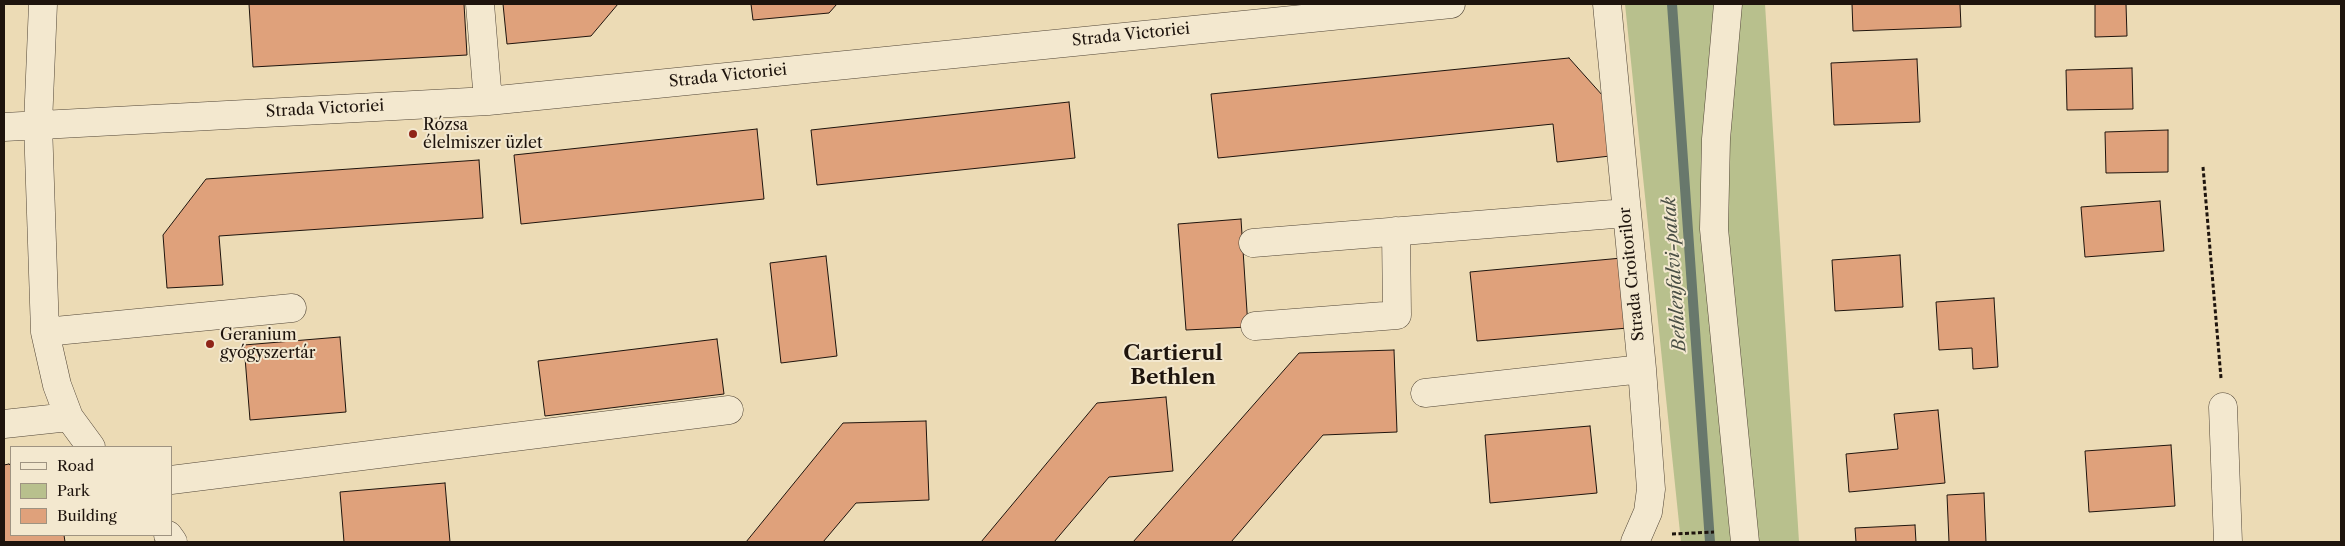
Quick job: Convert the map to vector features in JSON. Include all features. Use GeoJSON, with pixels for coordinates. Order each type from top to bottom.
{"type":"FeatureCollection","features":[{"type":"Feature","properties":{"kind":"street"},"geometry":{"type":"LineString","coordinates":[[43,4],[38,124],[45,332],[57,384],[70,417],[90,446]]}},
{"type":"Feature","properties":{"kind":"street"},"geometry":{"type":"LineString","coordinates":[[480,4],[488,101]]}},
{"type":"Feature","properties":{"kind":"street","name":"Strada Victoriei"},"geometry":{"type":"LineString","coordinates":[[4,127],[488,101],[1451,4]]}},
{"type":"Feature","properties":{"kind":"street","name":"Strada Croitorilor"},"geometry":{"type":"LineString","coordinates":[[1607,4],[1642,369],[1651,489],[1648,512],[1635,542]]}},
{"type":"Feature","properties":{"kind":"street"},"geometry":{"type":"LineString","coordinates":[[1728,4],[1716,139],[1714,229],[1733,537]]}},
{"type":"Feature","properties":{"kind":"street"},"geometry":{"type":"LineString","coordinates":[[1253,243],[1626,213]]}},
{"type":"Feature","properties":{"kind":"street"},"geometry":{"type":"LineString","coordinates":[[1255,326],[1396,315],[1396,232]]}},
{"type":"Feature","properties":{"kind":"street"},"geometry":{"type":"LineString","coordinates":[[45,332],[292,308]]}},
{"type":"Feature","properties":{"kind":"street"},"geometry":{"type":"LineString","coordinates":[[1425,393],[1642,369]]}},
{"type":"Feature","properties":{"kind":"street"},"geometry":{"type":"LineString","coordinates":[[2223,406],[2228,542]]}},
{"type":"Feature","properties":{"kind":"street"},"geometry":{"type":"LineString","coordinates":[[172,480],[729,410]]}},
{"type":"Feature","properties":{"kind":"street"},"geometry":{"type":"LineString","coordinates":[[4,424],[70,417]]}},
{"type":"Feature","properties":{"kind":"path"},"geometry":{"type":"LineString","coordinates":[[2203,167],[2223,406]]}},
{"type":"Feature","properties":{"kind":"path"},"geometry":{"type":"LineString","coordinates":[[1683,533],[1733,537]]}},
{"type":"Feature","properties":{"kind":"green space"},"geometry":{"type":"Polygon","coordinates":[[[1625,4],[1765,4],[1799,542],[1681,542],[1625,4]]]}},
{"type":"Feature","properties":{"kind":"building"},"geometry":{"type":"Polygon","coordinates":[[[249,4],[464,4],[467,55],[253,67],[249,4]]]}},
{"type":"Feature","properties":{"kind":"building"},"geometry":{"type":"Polygon","coordinates":[[[503,4],[618,4],[591,36],[507,44],[503,4]]]}},
{"type":"Feature","properties":{"kind":"building"},"geometry":{"type":"Polygon","coordinates":[[[751,4],[837,4],[829,13],[753,20],[751,4]]]}},
{"type":"Feature","properties":{"kind":"building"},"geometry":{"type":"Polygon","coordinates":[[[1852,4],[1960,4],[1961,27],[1853,31],[1852,4]]]}},
{"type":"Feature","properties":{"kind":"building"},"geometry":{"type":"Polygon","coordinates":[[[2095,4],[2126,4],[2127,36],[2095,37],[2095,4]]]}},
{"type":"Feature","properties":{"kind":"building"},"geometry":{"type":"Polygon","coordinates":[[[1569,58],[1603,96],[1610,156],[1557,162],[1553,124],[1218,158],[1211,94],[1569,58]]]}},
{"type":"Feature","properties":{"kind":"building"},"geometry":{"type":"Polygon","coordinates":[[[1917,59],[1920,122],[1834,125],[1831,63],[1917,59]]]}},
{"type":"Feature","properties":{"kind":"building"},"geometry":{"type":"Polygon","coordinates":[[[2132,68],[2133,109],[2067,110],[2066,70],[2132,68]]]}},
{"type":"Feature","properties":{"kind":"building"},"geometry":{"type":"Polygon","coordinates":[[[1069,102],[1075,158],[817,185],[811,130],[1069,102]]]}},
{"type":"Feature","properties":{"kind":"building"},"geometry":{"type":"Polygon","coordinates":[[[757,129],[764,199],[521,224],[514,155],[757,129]]]}},
{"type":"Feature","properties":{"kind":"building"},"geometry":{"type":"Polygon","coordinates":[[[2168,130],[2168,172],[2106,173],[2105,132],[2168,130]]]}},
{"type":"Feature","properties":{"kind":"building"},"geometry":{"type":"Polygon","coordinates":[[[479,160],[483,218],[219,236],[223,285],[167,288],[163,235],[206,179],[479,160]]]}},
{"type":"Feature","properties":{"kind":"building"},"geometry":{"type":"Polygon","coordinates":[[[2160,201],[2164,251],[2085,257],[2081,207],[2160,201]]]}},
{"type":"Feature","properties":{"kind":"building"},"geometry":{"type":"Polygon","coordinates":[[[1241,219],[1248,327],[1186,330],[1178,224],[1241,219]]]}},
{"type":"Feature","properties":{"kind":"building"},"geometry":{"type":"Polygon","coordinates":[[[1900,255],[1903,307],[1835,311],[1832,260],[1900,255]]]}},
{"type":"Feature","properties":{"kind":"building"},"geometry":{"type":"Polygon","coordinates":[[[826,256],[837,356],[781,363],[770,263],[826,256]]]}},
{"type":"Feature","properties":{"kind":"building"},"geometry":{"type":"Polygon","coordinates":[[[1622,258],[1628,328],[1477,341],[1470,272],[1622,258]]]}},
{"type":"Feature","properties":{"kind":"building"},"geometry":{"type":"Polygon","coordinates":[[[1994,298],[1998,367],[1973,369],[1972,348],[1939,350],[1936,302],[1994,298]]]}},
{"type":"Feature","properties":{"kind":"building"},"geometry":{"type":"Polygon","coordinates":[[[340,337],[346,412],[250,420],[244,345],[340,337]]]}},
{"type":"Feature","properties":{"kind":"building"},"geometry":{"type":"Polygon","coordinates":[[[717,339],[724,394],[545,416],[538,361],[717,339]]]}},
{"type":"Feature","properties":{"kind":"building"},"geometry":{"type":"Polygon","coordinates":[[[1394,350],[1397,432],[1323,435],[1231,542],[1133,542],[1299,353],[1394,350]]]}},
{"type":"Feature","properties":{"kind":"building"},"geometry":{"type":"Polygon","coordinates":[[[1166,397],[1173,471],[1109,477],[1054,542],[981,542],[1097,403],[1166,397]]]}},
{"type":"Feature","properties":{"kind":"building"},"geometry":{"type":"Polygon","coordinates":[[[1938,410],[1945,483],[1849,492],[1846,454],[1898,449],[1894,414],[1938,410]]]}},
{"type":"Feature","properties":{"kind":"building"},"geometry":{"type":"Polygon","coordinates":[[[926,421],[929,500],[856,503],[823,542],[746,542],[843,423],[926,421]]]}},
{"type":"Feature","properties":{"kind":"building"},"geometry":{"type":"Polygon","coordinates":[[[1590,426],[1597,493],[1490,503],[1485,435],[1590,426]]]}},
{"type":"Feature","properties":{"kind":"building"},"geometry":{"type":"Polygon","coordinates":[[[2171,445],[2175,506],[2089,512],[2085,451],[2171,445]]]}},
{"type":"Feature","properties":{"kind":"building"},"geometry":{"type":"Polygon","coordinates":[[[4,465],[10,465],[10,536],[64,536],[65,542],[4,542],[4,465]]]}},
{"type":"Feature","properties":{"kind":"building"},"geometry":{"type":"Polygon","coordinates":[[[445,483],[450,542],[344,542],[340,492],[445,483]]]}},
{"type":"Feature","properties":{"kind":"building"},"geometry":{"type":"Polygon","coordinates":[[[1984,493],[1986,542],[1949,542],[1947,495],[1984,493]]]}},
{"type":"Feature","properties":{"kind":"building"},"geometry":{"type":"Polygon","coordinates":[[[1915,525],[1916,542],[1856,542],[1855,528],[1915,525]]]}},
{"type":"Feature","properties":{"kind":"waterway","name":"Bethlenfalvi-patak"},"geometry":{"type":"LineString","coordinates":[[1672,4],[1710,542]]}},
{"type":"Feature","properties":{"kind":"place","name":"Rózsa élelmiszer üzlet"},"geometry":{"type":"Point","coordinates":[413,134]}},
{"type":"Feature","properties":{"kind":"place","name":"Geranium gyógyszertár"},"geometry":{"type":"Point","coordinates":[210,344]}},
{"type":"Feature","properties":{"kind":"district","name":"Cartierul Bethlen"},"geometry":{"type":"Point","coordinates":[1173,366]}}]}
